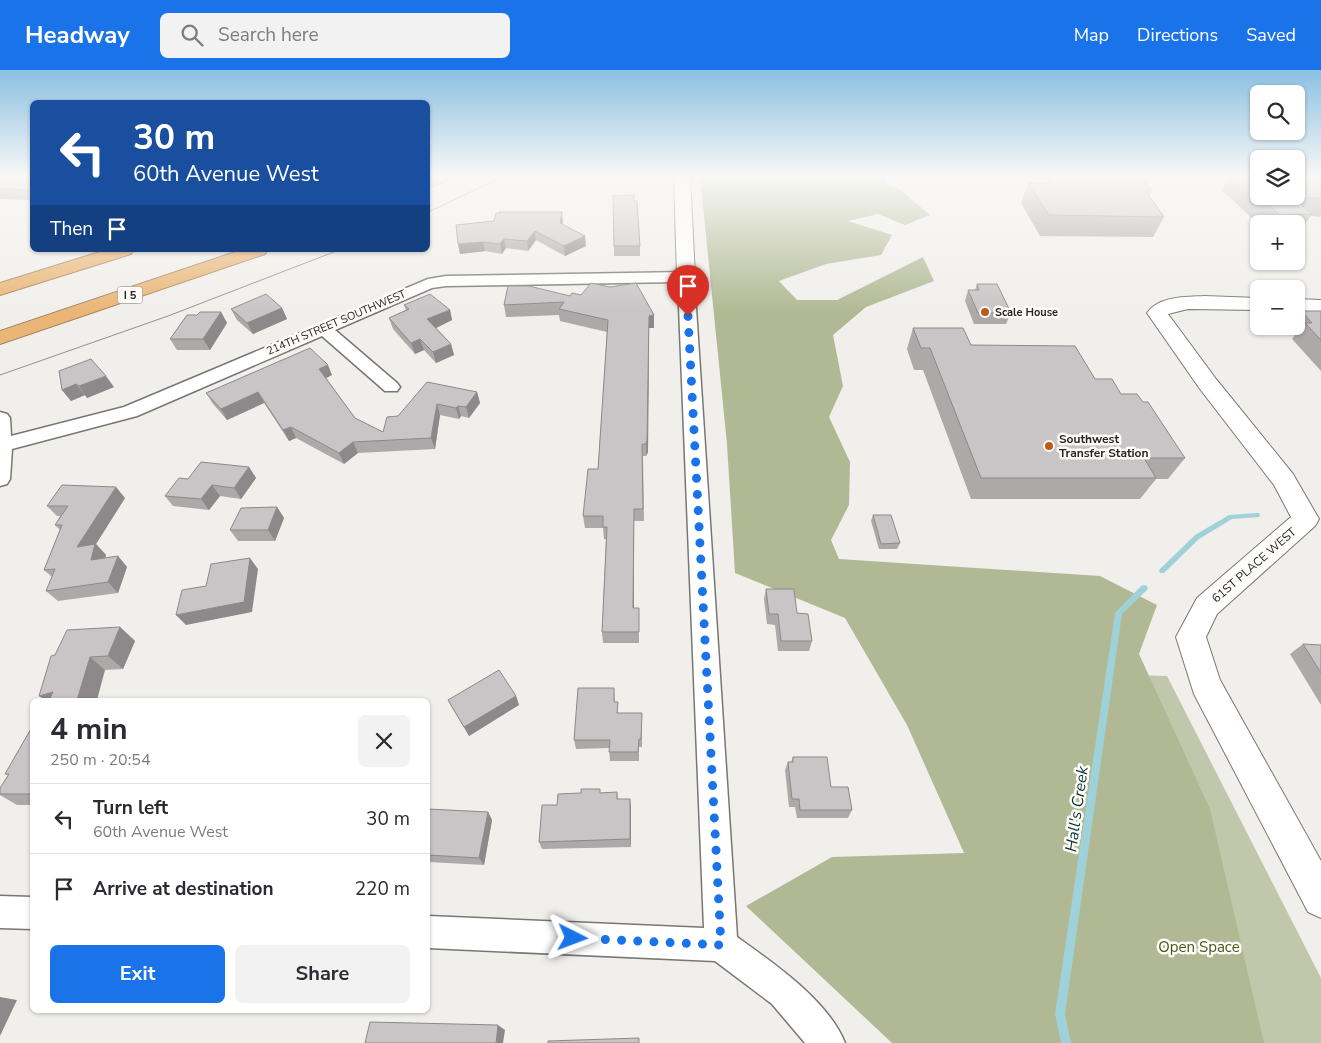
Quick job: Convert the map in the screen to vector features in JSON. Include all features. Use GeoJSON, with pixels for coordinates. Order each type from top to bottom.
{"type":"FeatureCollection","features":[{"type":"Feature","properties":{"kind":"highway"},"geometry":{"type":"LineString","coordinates":[[0,282],[87,252]]}},
{"type":"Feature","properties":{"kind":"highway"},"geometry":{"type":"LineString","coordinates":[[0,289],[119,252]]}},
{"type":"Feature","properties":{"kind":"highway","name":"I 5"},"geometry":{"type":"LineString","coordinates":[[0,338],[253,252]]}},
{"type":"Feature","properties":{"kind":"street"},"geometry":{"type":"LineString","coordinates":[[684,221],[721,945]]}},
{"type":"Feature","properties":{"kind":"street","name":"214TH STREET SOUTHWEST"},"geometry":{"type":"LineString","coordinates":[[2,445],[130,412],[418,288],[446,281],[686,277]]}},
{"type":"Feature","properties":{"kind":"street","name":"61ST PLACE WEST"},"geometry":{"type":"LineString","coordinates":[[1250,304],[1179,303],[1162,307],[1158,313],[1208,384],[1313,519],[1207,606],[1192,637],[1205,684],[1321,899]]}},
{"type":"Feature","properties":{"kind":"street"},"geometry":{"type":"LineString","coordinates":[[1305,305],[1321,306]]}},
{"type":"Feature","properties":{"kind":"street"},"geometry":{"type":"LineString","coordinates":[[323,328],[391,387]]}},
{"type":"Feature","properties":{"kind":"street"},"geometry":{"type":"LineString","coordinates":[[0,418],[2,445],[0,479]]}},
{"type":"Feature","properties":{"kind":"street"},"geometry":{"type":"LineString","coordinates":[[0,912],[30,914]]}},
{"type":"Feature","properties":{"kind":"street"},"geometry":{"type":"LineString","coordinates":[[430,932],[721,945],[784,992],[828,1043]]}},
{"type":"Feature","properties":{"kind":"green space"},"geometry":{"type":"Polygon","coordinates":[[[705,221],[849,221],[892,235],[881,255],[826,264],[779,281],[797,300],[837,300],[923,257],[934,281],[866,307],[833,335],[843,386],[829,417],[850,462],[849,505],[831,540],[839,559],[1100,576],[1157,605],[1139,654],[1210,809],[1264,1043],[892,1043],[746,906],[832,857],[964,853],[907,725],[845,618],[735,573],[727,444],[705,221]]]}},
{"type":"Feature","properties":{"kind":"green space"},"geometry":{"type":"Polygon","coordinates":[[[896,221],[914,221],[905,225],[896,221]]]}},
{"type":"Feature","properties":{"kind":"green space","name":"Open Space"},"geometry":{"type":"Polygon","coordinates":[[[1093,674],[1167,676],[1321,978],[1321,1043],[1133,1043],[1093,674]]]}},
{"type":"Feature","properties":{"kind":"building"},"geometry":{"type":"Polygon","coordinates":[[[490,221],[560,221],[560,223],[585,236],[564,246],[535,231],[527,241],[504,239],[500,244],[483,242],[458,244],[456,225],[490,221]]]}},
{"type":"Feature","properties":{"kind":"building"},"geometry":{"type":"Polygon","coordinates":[[[614,221],[638,221],[640,246],[614,246],[614,221]]]}},
{"type":"Feature","properties":{"kind":"building"},"geometry":{"type":"Polygon","coordinates":[[[591,283],[610,287],[636,283],[654,315],[649,316],[647,440],[646,444],[642,444],[643,509],[634,509],[633,608],[639,608],[639,632],[602,632],[607,527],[603,527],[603,516],[583,516],[588,469],[598,469],[608,320],[559,309],[564,302],[504,305],[508,286],[529,286],[570,296],[572,293],[581,295],[591,283]]]}},
{"type":"Feature","properties":{"kind":"building"},"geometry":{"type":"Polygon","coordinates":[[[977,284],[997,284],[1011,313],[978,313],[968,290],[979,290],[977,284]]]}},
{"type":"Feature","properties":{"kind":"building"},"geometry":{"type":"Polygon","coordinates":[[[266,294],[282,308],[247,323],[231,309],[266,294]]]}},
{"type":"Feature","properties":{"kind":"building"},"geometry":{"type":"Polygon","coordinates":[[[430,294],[450,310],[427,319],[451,344],[433,352],[420,339],[411,343],[389,318],[409,309],[404,305],[430,294]]]}},
{"type":"Feature","properties":{"kind":"building"},"geometry":{"type":"Polygon","coordinates":[[[1305,311],[1321,311],[1321,340],[1305,323],[1312,323],[1305,315],[1305,311]]]}},
{"type":"Feature","properties":{"kind":"building"},"geometry":{"type":"Polygon","coordinates":[[[200,312],[221,312],[203,339],[170,339],[187,315],[197,315],[200,312]]]}},
{"type":"Feature","properties":{"kind":"building","name":"Southwest Transfer Station"},"geometry":{"type":"Polygon","coordinates":[[[913,328],[963,328],[971,345],[1075,346],[1095,379],[1112,379],[1121,394],[1137,394],[1143,402],[1148,402],[1185,458],[1144,458],[1156,478],[981,478],[930,348],[921,348],[913,328]]]}},
{"type":"Feature","properties":{"kind":"building"},"geometry":{"type":"Polygon","coordinates":[[[310,348],[328,365],[319,369],[355,418],[383,432],[387,417],[398,416],[427,382],[477,392],[466,407],[458,406],[456,408],[437,404],[431,438],[353,442],[339,453],[291,427],[283,430],[258,392],[221,409],[206,393],[310,348]]]}},
{"type":"Feature","properties":{"kind":"building"},"geometry":{"type":"Polygon","coordinates":[[[91,359],[106,376],[62,390],[59,371],[91,359]]]}},
{"type":"Feature","properties":{"kind":"building"},"geometry":{"type":"Polygon","coordinates":[[[201,462],[249,467],[234,488],[212,485],[201,499],[165,496],[179,478],[188,479],[201,462]]]}},
{"type":"Feature","properties":{"kind":"building"},"geometry":{"type":"Polygon","coordinates":[[[62,485],[116,487],[77,547],[95,544],[91,560],[118,556],[108,582],[46,591],[55,569],[44,570],[62,525],[55,525],[68,506],[47,506],[62,485]]]}},
{"type":"Feature","properties":{"kind":"building"},"geometry":{"type":"Polygon","coordinates":[[[277,507],[268,530],[230,530],[241,508],[277,507]]]}},
{"type":"Feature","properties":{"kind":"building"},"geometry":{"type":"Polygon","coordinates":[[[873,515],[891,515],[900,543],[881,544],[873,515]]]}},
{"type":"Feature","properties":{"kind":"building"},"geometry":{"type":"Polygon","coordinates":[[[250,558],[244,602],[176,615],[182,590],[206,586],[211,564],[250,558]]]}},
{"type":"Feature","properties":{"kind":"building"},"geometry":{"type":"Polygon","coordinates":[[[766,589],[794,589],[797,613],[808,614],[812,641],[781,641],[778,614],[769,614],[766,589]]]}},
{"type":"Feature","properties":{"kind":"building"},"geometry":{"type":"Polygon","coordinates":[[[120,627],[108,656],[90,657],[78,698],[50,698],[53,692],[39,696],[51,656],[55,655],[67,630],[120,627]]]}},
{"type":"Feature","properties":{"kind":"building"},"geometry":{"type":"Polygon","coordinates":[[[1303,644],[1321,645],[1321,673],[1303,644]]]}},
{"type":"Feature","properties":{"kind":"building"},"geometry":{"type":"Polygon","coordinates":[[[499,670],[516,696],[464,727],[448,700],[499,670]]]}},
{"type":"Feature","properties":{"kind":"building"},"geometry":{"type":"Polygon","coordinates":[[[578,688],[614,688],[614,702],[618,702],[617,713],[642,713],[641,739],[639,739],[638,752],[609,752],[610,740],[574,740],[578,688]]]}},
{"type":"Feature","properties":{"kind":"building"},"geometry":{"type":"Polygon","coordinates":[[[30,730],[30,794],[0,794],[0,788],[9,774],[5,774],[30,730]]]}},
{"type":"Feature","properties":{"kind":"building"},"geometry":{"type":"Polygon","coordinates":[[[793,757],[827,757],[831,787],[848,787],[852,810],[800,810],[799,799],[792,799],[788,762],[793,762],[793,757]]]}},
{"type":"Feature","properties":{"kind":"building"},"geometry":{"type":"Polygon","coordinates":[[[581,789],[600,789],[600,793],[617,792],[617,799],[630,799],[630,839],[539,842],[542,805],[557,805],[558,794],[581,793],[581,789]]]}},
{"type":"Feature","properties":{"kind":"building"},"geometry":{"type":"Polygon","coordinates":[[[430,809],[488,812],[479,858],[430,855],[430,809]]]}},
{"type":"Feature","properties":{"kind":"building"},"geometry":{"type":"Polygon","coordinates":[[[370,1022],[498,1025],[496,1043],[365,1043],[370,1022]]]}},
{"type":"Feature","properties":{"kind":"building"},"geometry":{"type":"Polygon","coordinates":[[[639,1038],[639,1043],[548,1043],[548,1041],[639,1038]]]}},
{"type":"Feature","properties":{"kind":"waterway","name":"Hall's Creek"},"geometry":{"type":"LineString","coordinates":[[1162,571],[1197,537],[1231,517],[1257,515]]}},
{"type":"Feature","properties":{"kind":"waterway","name":"Hall's Creek"},"geometry":{"type":"LineString","coordinates":[[1066,1043],[1060,1014],[1119,613],[1144,588]]}},
{"type":"Feature","properties":{"kind":"tram line"},"geometry":{"type":"LineString","coordinates":[[0,375],[168,316],[334,252]]}},
{"type":"Feature","properties":{"kind":"place","name":"Scale House"},"geometry":{"type":"Point","coordinates":[985,312]}},
{"type":"Feature","properties":{"kind":"place","name":"Southwest Transfer Station"},"geometry":{"type":"Point","coordinates":[1049,446]}},
{"type":"Feature","properties":{"kind":"route"},"geometry":{"type":"LineString","coordinates":[[573,938],[721,945],[688,316]]}}]}
